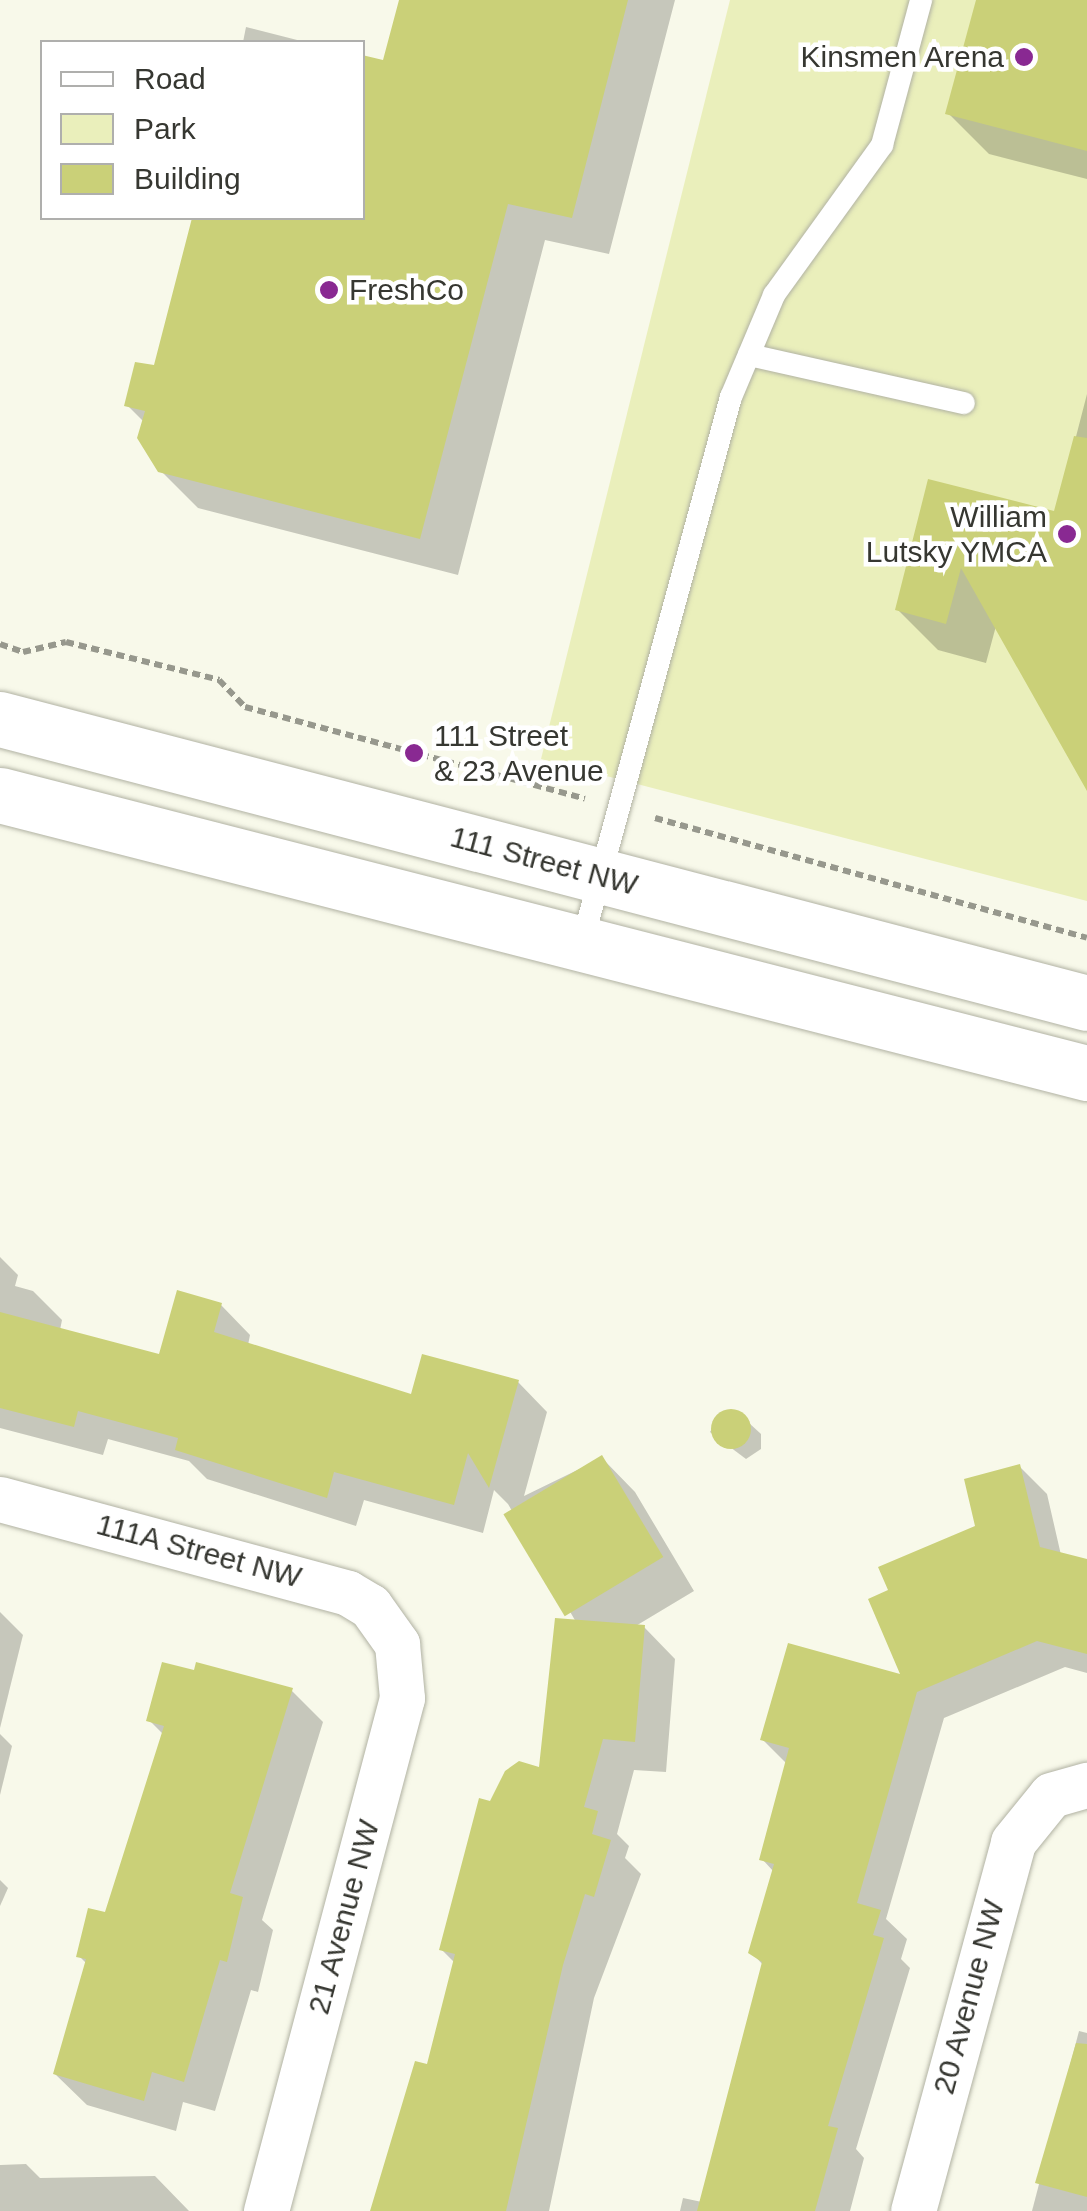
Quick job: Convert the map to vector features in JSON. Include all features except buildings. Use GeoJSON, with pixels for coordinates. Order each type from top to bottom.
{"type":"FeatureCollection","features":[{"type":"Feature","properties":{"kind":"main road","name":"111 Street NW"},"geometry":{"type":"LineString","coordinates":[[0,719],[1087,1003]]}},
{"type":"Feature","properties":{"kind":"main road"},"geometry":{"type":"LineString","coordinates":[[0,796],[1087,1073]]}},
{"type":"Feature","properties":{"kind":"street","name":"111A Street NW"},"geometry":{"type":"LineString","coordinates":[[0,1499],[316,1582],[348,1593],[387,1624]]}},
{"type":"Feature","properties":{"kind":"street","name":"21 Avenue NW"},"geometry":{"type":"LineString","coordinates":[[266,2211],[402,1698],[397,1644],[387,1624]]}},
{"type":"Feature","properties":{"kind":"street","name":"20 Avenue NW"},"geometry":{"type":"LineString","coordinates":[[913,2211],[1002,1874],[1024,1822],[1069,1790]]}},
{"type":"Feature","properties":{"kind":"lane"},"geometry":{"type":"LineString","coordinates":[[581,944],[732,396],[774,296],[882,144],[921,0]]}},
{"type":"Feature","properties":{"kind":"lane"},"geometry":{"type":"LineString","coordinates":[[750,355],[964,403]]}},
{"type":"Feature","properties":{"kind":"path"},"geometry":{"type":"LineString","coordinates":[[0,644],[23,652],[66,642],[218,680],[245,708],[1087,938]]}},
{"type":"Feature","properties":{"kind":"green space"},"geometry":{"type":"Polygon","coordinates":[[[730,0],[1087,0],[1087,901],[541,759],[730,0]]]}},
{"type":"Feature","properties":{"kind":"place","name":"Kinsmen Arena"},"geometry":{"type":"Point","coordinates":[1024,57]}},
{"type":"Feature","properties":{"kind":"place","name":"FreshCo"},"geometry":{"type":"Point","coordinates":[329,290]}},
{"type":"Feature","properties":{"kind":"place","name":"William Lutsky YMCA"},"geometry":{"type":"Point","coordinates":[1067,534]}},
{"type":"Feature","properties":{"kind":"place","name":"111 Street & 23 Avenue"},"geometry":{"type":"Point","coordinates":[414,753]}}]}
